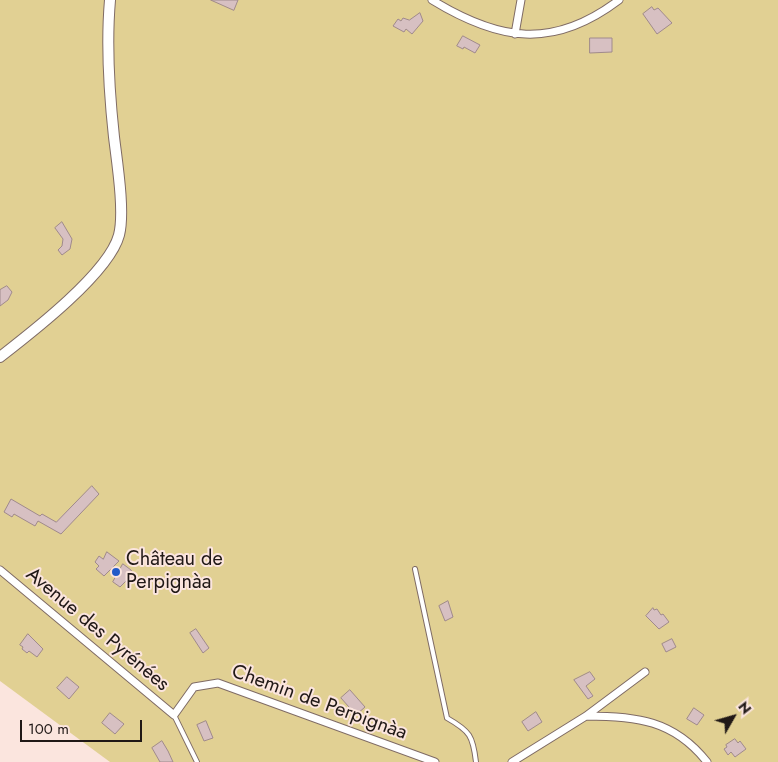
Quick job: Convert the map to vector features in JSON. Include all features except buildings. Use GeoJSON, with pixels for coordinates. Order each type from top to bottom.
{"type":"FeatureCollection","features":[{"type":"Feature","properties":{"kind":"street"},"geometry":{"type":"LineString","coordinates":[[0,357],[74,295],[109,254],[119,236],[119,181],[108,83],[110,0]]}},
{"type":"Feature","properties":{"kind":"street"},"geometry":{"type":"LineString","coordinates":[[432,0],[474,24],[494,31],[515,34],[533,34],[567,28],[584,22],[619,0]]}},
{"type":"Feature","properties":{"kind":"street"},"geometry":{"type":"LineString","coordinates":[[515,34],[521,0]]}},
{"type":"Feature","properties":{"kind":"street","name":"Avenue des Pyrénées"},"geometry":{"type":"LineString","coordinates":[[0,570],[174,715]]}},
{"type":"Feature","properties":{"kind":"street"},"geometry":{"type":"LineString","coordinates":[[512,762],[586,716],[644,672]]}},
{"type":"Feature","properties":{"kind":"street","name":"Chemin de Perpignàa"},"geometry":{"type":"LineString","coordinates":[[174,715],[194,687],[218,683],[435,762]]}},
{"type":"Feature","properties":{"kind":"street"},"geometry":{"type":"LineString","coordinates":[[586,716],[625,716],[664,726],[696,748],[707,762]]}},
{"type":"Feature","properties":{"kind":"lane"},"geometry":{"type":"LineString","coordinates":[[415,569],[447,718],[464,728],[474,740],[476,762]]}},
{"type":"Feature","properties":{"kind":"lane"},"geometry":{"type":"LineString","coordinates":[[174,715],[197,762]]}},
{"type":"Feature","properties":{"kind":"shaded area"},"geometry":{"type":"Polygon","coordinates":[[[0,0],[778,0],[778,762],[110,762],[0,681],[0,0]]]}},
{"type":"Feature","properties":{"kind":"place","name":"Château de Perpignàa"},"geometry":{"type":"Point","coordinates":[116,572]}}]}
